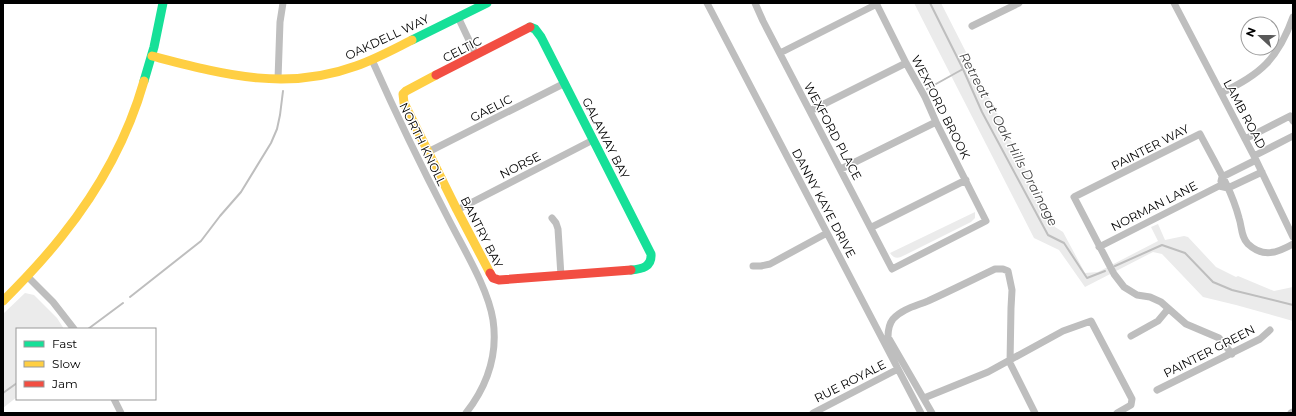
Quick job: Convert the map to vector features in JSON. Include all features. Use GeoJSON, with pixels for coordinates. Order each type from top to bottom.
{"type":"FeatureCollection","features":[{"type":"Feature","properties":{"kind":"street"},"geometry":{"type":"LineString","coordinates":[[3,301],[28,277],[62,239],[104,175],[118,148],[139,99],[152,56],[163,3]]}},
{"type":"Feature","properties":{"kind":"street"},"geometry":{"type":"LineString","coordinates":[[278,79],[280,22],[283,3]]}},
{"type":"Feature","properties":{"kind":"street","name":"OAKDELL WAY"},"geometry":{"type":"LineString","coordinates":[[152,56],[230,75],[250,78],[292,79],[322,75],[359,66],[487,3]]}},
{"type":"Feature","properties":{"kind":"street","name":"DANNY KAYE DRIVE"},"geometry":{"type":"LineString","coordinates":[[707,3],[919,410]]}},
{"type":"Feature","properties":{"kind":"street","name":"WEXFORD PLACE"},"geometry":{"type":"LineString","coordinates":[[755,3],[810,111],[872,227],[892,269]]}},
{"type":"Feature","properties":{"kind":"street"},"geometry":{"type":"LineString","coordinates":[[972,26],[1019,3]]}},
{"type":"Feature","properties":{"kind":"street","name":"LAMB ROAD"},"geometry":{"type":"LineString","coordinates":[[1174,3],[1255,158],[1293,237]]}},
{"type":"Feature","properties":{"kind":"street"},"geometry":{"type":"LineString","coordinates":[[780,53],[877,4]]}},
{"type":"Feature","properties":{"kind":"street","name":"WEXFORD BROOK"},"geometry":{"type":"LineString","coordinates":[[877,4],[986,221],[892,269]]}},
{"type":"Feature","properties":{"kind":"street"},"geometry":{"type":"LineString","coordinates":[[458,17],[476,55]]}},
{"type":"Feature","properties":{"kind":"street"},"geometry":{"type":"LineString","coordinates":[[1221,93],[1253,76],[1270,60],[1281,45],[1293,18]]}},
{"type":"Feature","properties":{"kind":"street","name":"CELTIC"},"geometry":{"type":"LineString","coordinates":[[403,94],[406,91],[527,28],[532,28]]}},
{"type":"Feature","properties":{"kind":"street","name":"GALAWAY BAY"},"geometry":{"type":"LineString","coordinates":[[532,28],[535,29],[541,37],[594,140],[651,254],[651,262]]}},
{"type":"Feature","properties":{"kind":"street","name":"NORTH KNOLL"},"geometry":{"type":"LineString","coordinates":[[372,60],[397,116],[478,277],[490,305],[494,332],[493,355],[486,380],[481,391],[466,413]]}},
{"type":"Feature","properties":{"kind":"street"},"geometry":{"type":"LineString","coordinates":[[810,111],[906,63]]}},
{"type":"Feature","properties":{"kind":"street","name":"GAELIC"},"geometry":{"type":"LineString","coordinates":[[428,152],[565,83]]}},
{"type":"Feature","properties":{"kind":"street","name":"BANTRY BAY"},"geometry":{"type":"LineString","coordinates":[[403,94],[404,103],[457,210],[493,278],[499,280],[641,269],[651,262]]}},
{"type":"Feature","properties":{"kind":"street"},"geometry":{"type":"LineString","coordinates":[[1245,139],[1290,116],[1293,121]]}},
{"type":"Feature","properties":{"kind":"street"},"geometry":{"type":"LineString","coordinates":[[841,169],[936,122]]}},
{"type":"Feature","properties":{"kind":"street"},"geometry":{"type":"LineString","coordinates":[[1262,172],[1228,188],[1219,186],[1222,177],[1293,134],[1293,127]]}},
{"type":"Feature","properties":{"kind":"street","name":"PAINTER WAY"},"geometry":{"type":"LineString","coordinates":[[1232,354],[1219,338],[1186,324],[1151,294],[1137,294],[1124,287],[1114,274],[1074,197],[1200,134],[1228,188],[1236,207],[1241,232],[1247,243],[1255,250],[1266,253],[1276,252],[1293,244]]}},
{"type":"Feature","properties":{"kind":"street","name":"NORSE"},"geometry":{"type":"LineString","coordinates":[[457,210],[594,140]]}},
{"type":"Feature","properties":{"kind":"street"},"geometry":{"type":"LineString","coordinates":[[872,227],[966,180]]}},
{"type":"Feature","properties":{"kind":"street","name":"NORMAN LANE"},"geometry":{"type":"LineString","coordinates":[[1100,246],[1219,186]]}},
{"type":"Feature","properties":{"kind":"street"},"geometry":{"type":"LineString","coordinates":[[552,218],[556,222],[558,229],[561,276]]}},
{"type":"Feature","properties":{"kind":"street"},"geometry":{"type":"LineString","coordinates":[[753,266],[770,264],[827,233]]}},
{"type":"Feature","properties":{"kind":"street"},"geometry":{"type":"LineString","coordinates":[[932,413],[888,337],[888,330],[893,320],[905,310],[995,269],[1003,269],[1008,271],[1012,290],[1010,363],[1035,413]]}},
{"type":"Feature","properties":{"kind":"street"},"geometry":{"type":"LineString","coordinates":[[28,277],[53,302],[73,328]]}},
{"type":"Feature","properties":{"kind":"street"},"geometry":{"type":"LineString","coordinates":[[1132,336],[1158,321],[1168,309]]}},
{"type":"Feature","properties":{"kind":"street"},"geometry":{"type":"LineString","coordinates":[[913,399],[924,398],[988,372],[1063,331],[1091,321],[1132,399],[1131,405],[1118,413]]}},
{"type":"Feature","properties":{"kind":"street","name":"PAINTER GREEN"},"geometry":{"type":"LineString","coordinates":[[1157,390],[1232,354],[1260,339],[1270,330]]}},
{"type":"Feature","properties":{"kind":"street","name":"RUE ROYALE"},"geometry":{"type":"LineString","coordinates":[[812,413],[822,411],[898,369]]}},
{"type":"Feature","properties":{"kind":"street"},"geometry":{"type":"LineString","coordinates":[[919,410],[924,398]]}},
{"type":"Feature","properties":{"kind":"street"},"geometry":{"type":"LineString","coordinates":[[114,400],[121,413]]}},
{"type":"Feature","properties":{"kind":"shaded area"},"geometry":{"type":"Polygon","coordinates":[[[914,3],[941,3],[1055,227],[1063,232],[1085,273],[1098,272],[1158,241],[1151,227],[1158,224],[1165,240],[1184,236],[1188,237],[1216,267],[1236,277],[1238,276],[1274,291],[1293,287],[1293,321],[1203,297],[1162,254],[1153,252],[1085,287],[1059,250],[1034,238],[914,3]]]}},
{"type":"Feature","properties":{"kind":"shaded area"},"geometry":{"type":"Polygon","coordinates":[[[975,212],[975,218],[971,222],[899,258],[895,258],[890,253],[975,212]]]}},
{"type":"Feature","properties":{"kind":"shaded area"},"geometry":{"type":"Polygon","coordinates":[[[25,293],[34,295],[57,318],[63,328],[16,328],[16,398],[3,408],[3,314],[25,293]]]}},
{"type":"Feature","properties":{"kind":"waterway","name":"Retreat at Oak Hills Drainage"},"geometry":{"type":"LineString","coordinates":[[930,3],[963,69],[982,112],[1048,235],[1064,243],[1087,278],[1105,271]]}},
{"type":"Feature","properties":{"kind":"waterway"},"geometry":{"type":"LineString","coordinates":[[927,89],[963,69]]}},
{"type":"Feature","properties":{"kind":"waterway"},"geometry":{"type":"LineString","coordinates":[[130,297],[201,241],[241,192],[271,143],[277,129],[283,91]]}},
{"type":"Feature","properties":{"kind":"waterway"},"geometry":{"type":"LineString","coordinates":[[1115,266],[1162,245],[1185,253],[1213,282],[1232,290],[1293,305]]}},
{"type":"Feature","properties":{"kind":"waterway"},"geometry":{"type":"LineString","coordinates":[[89,328],[123,303]]}},
{"type":"Feature","properties":{"kind":"waterway"},"geometry":{"type":"LineString","coordinates":[[3,393],[16,384]]}},
{"type":"Feature","properties":{"kind":"traffic: fast"},"geometry":{"type":"LineString","coordinates":[[144,81],[154,47],[163,3]]}},
{"type":"Feature","properties":{"kind":"traffic: fast"},"geometry":{"type":"LineString","coordinates":[[412,40],[487,3]]}},
{"type":"Feature","properties":{"kind":"traffic: fast"},"geometry":{"type":"LineString","coordinates":[[530,27],[535,29],[541,37],[651,254],[648,265],[639,269],[631,270]]}},
{"type":"Feature","properties":{"kind":"traffic: slow"},"geometry":{"type":"LineString","coordinates":[[152,56],[203,69],[254,78],[304,78],[330,74],[356,66],[412,40]]}},
{"type":"Feature","properties":{"kind":"traffic: slow"},"geometry":{"type":"LineString","coordinates":[[436,75],[406,91],[403,94],[404,103],[490,273]]}},
{"type":"Feature","properties":{"kind":"traffic: slow"},"geometry":{"type":"LineString","coordinates":[[3,301],[48,253],[88,201],[121,143],[130,123],[144,81]]}},
{"type":"Feature","properties":{"kind":"traffic: jam"},"geometry":{"type":"LineString","coordinates":[[436,75],[530,27]]}},
{"type":"Feature","properties":{"kind":"traffic: jam"},"geometry":{"type":"LineString","coordinates":[[490,273],[493,278],[499,280],[631,270]]}}]}
